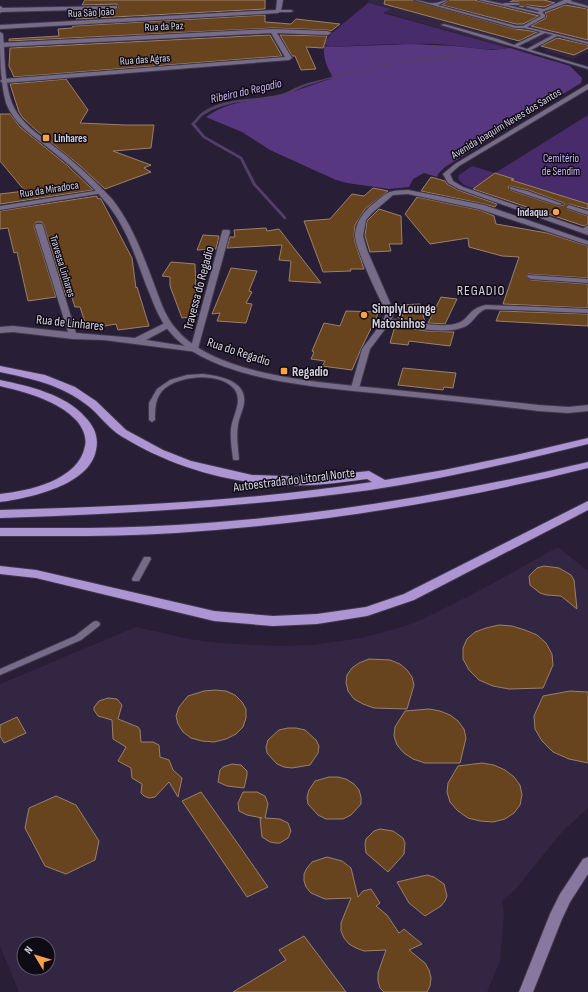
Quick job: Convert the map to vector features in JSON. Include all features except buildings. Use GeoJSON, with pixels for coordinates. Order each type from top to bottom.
{"type":"FeatureCollection","features":[{"type":"Feature","properties":{"kind":"highway"},"geometry":{"type":"LineString","coordinates":[[0,369],[41,377],[71,389],[92,403],[118,428],[132,438],[159,452],[193,466],[252,479],[312,481],[369,475],[382,483]]}},
{"type":"Feature","properties":{"kind":"highway"},"geometry":{"type":"LineString","coordinates":[[0,383],[34,392],[68,408],[84,423],[92,442],[86,460],[66,479],[35,493],[0,498]]}},
{"type":"Feature","properties":{"kind":"highway","name":"Autoestrada do Litoral Norte"},"geometry":{"type":"LineString","coordinates":[[0,514],[113,510],[205,504],[382,483],[493,463],[588,440]]}},
{"type":"Feature","properties":{"kind":"highway"},"geometry":{"type":"LineString","coordinates":[[0,532],[114,532],[225,525],[312,516],[435,499],[513,483],[588,465]]}},
{"type":"Feature","properties":{"kind":"highway"},"geometry":{"type":"LineString","coordinates":[[0,570],[36,574],[214,616],[274,621],[317,619],[367,611],[409,597],[588,505]]}},
{"type":"Feature","properties":{"kind":"main road"},"geometry":{"type":"LineString","coordinates":[[526,992],[555,918],[565,898],[588,863]]}},
{"type":"Feature","properties":{"kind":"street"},"geometry":{"type":"LineString","coordinates":[[278,11],[280,0]]}},
{"type":"Feature","properties":{"kind":"street"},"geometry":{"type":"LineString","coordinates":[[0,10],[115,7]]}},
{"type":"Feature","properties":{"kind":"street","name":"Rua São João"},"geometry":{"type":"LineString","coordinates":[[0,27],[278,11]]}},
{"type":"Feature","properties":{"kind":"street","name":"Rua da Paz"},"geometry":{"type":"LineString","coordinates":[[0,42],[273,31],[328,32]]}},
{"type":"Feature","properties":{"kind":"street","name":"Rua das Agras"},"geometry":{"type":"LineString","coordinates":[[3,81],[289,58],[273,31]]}},
{"type":"Feature","properties":{"kind":"street","name":"Rua do Regadio"},"geometry":{"type":"LineString","coordinates":[[0,34],[3,81],[9,104],[17,118],[64,157],[101,192],[114,208],[131,239],[167,325],[194,350],[224,363],[274,376],[309,383],[538,408],[568,410],[588,408]]}},
{"type":"Feature","properties":{"kind":"street","name":"Avenida Joaquim Neves dos Santos"},"geometry":{"type":"LineString","coordinates":[[586,230],[460,188],[450,182],[446,174],[458,165],[588,86]]}},
{"type":"Feature","properties":{"kind":"street","name":"Rua da Miradoca"},"geometry":{"type":"LineString","coordinates":[[0,208],[101,192]]}},
{"type":"Feature","properties":{"kind":"street"},"geometry":{"type":"LineString","coordinates":[[355,388],[366,349],[387,321],[390,312],[362,250],[359,236],[362,220],[368,211],[392,192],[408,192],[481,207],[588,243]]}},
{"type":"Feature","properties":{"kind":"street","name":"Travessa Linhares"},"geometry":{"type":"LineString","coordinates":[[39,226],[73,336]]}},
{"type":"Feature","properties":{"kind":"street","name":"Travessa do Regadio"},"geometry":{"type":"LineString","coordinates":[[194,350],[226,232]]}},
{"type":"Feature","properties":{"kind":"street"},"geometry":{"type":"LineString","coordinates":[[531,276],[588,281]]}},
{"type":"Feature","properties":{"kind":"street"},"geometry":{"type":"LineString","coordinates":[[387,321],[430,326],[458,326],[464,325],[475,310],[486,307],[588,311]]}},
{"type":"Feature","properties":{"kind":"street"},"geometry":{"type":"LineString","coordinates":[[137,341],[167,325]]}},
{"type":"Feature","properties":{"kind":"street","name":"Rua de Linhares"},"geometry":{"type":"LineString","coordinates":[[0,330],[14,329],[73,336],[137,341],[194,350]]}},
{"type":"Feature","properties":{"kind":"lane"},"geometry":{"type":"LineString","coordinates":[[416,0],[516,27],[524,27],[588,43]]}},
{"type":"Feature","properties":{"kind":"lane"},"geometry":{"type":"LineString","coordinates":[[434,5],[446,0]]}},
{"type":"Feature","properties":{"kind":"lane"},"geometry":{"type":"LineString","coordinates":[[480,0],[528,12],[540,13],[568,1]]}},
{"type":"Feature","properties":{"kind":"lane"},"geometry":{"type":"LineString","coordinates":[[560,0],[588,7]]}},
{"type":"Feature","properties":{"kind":"lane"},"geometry":{"type":"LineString","coordinates":[[501,5],[507,3],[518,4]]}},
{"type":"Feature","properties":{"kind":"lane"},"geometry":{"type":"LineString","coordinates":[[528,6],[545,11]]}},
{"type":"Feature","properties":{"kind":"lane"},"geometry":{"type":"LineString","coordinates":[[278,11],[291,11]]}},
{"type":"Feature","properties":{"kind":"lane"},"geometry":{"type":"LineString","coordinates":[[524,27],[544,16],[540,13]]}},
{"type":"Feature","properties":{"kind":"lane"},"geometry":{"type":"LineString","coordinates":[[443,25],[588,68]]}},
{"type":"Feature","properties":{"kind":"lane"},"geometry":{"type":"LineString","coordinates":[[515,46],[545,32]]}},
{"type":"Feature","properties":{"kind":"lane"},"geometry":{"type":"LineString","coordinates":[[528,50],[557,35]]}},
{"type":"Feature","properties":{"kind":"lane"},"geometry":{"type":"LineString","coordinates":[[534,47],[540,48]]}},
{"type":"Feature","properties":{"kind":"lane"},"geometry":{"type":"LineString","coordinates":[[512,188],[560,204]]}},
{"type":"Feature","properties":{"kind":"lane"},"geometry":{"type":"LineString","coordinates":[[569,207],[588,213]]}},
{"type":"Feature","properties":{"kind":"lane"},"geometry":{"type":"LineString","coordinates":[[152,420],[151,412],[153,399],[158,390],[170,382],[187,376],[206,376],[229,380],[238,390],[241,404],[233,427],[236,459]]}},
{"type":"Feature","properties":{"kind":"lane"},"geometry":{"type":"LineString","coordinates":[[136,579],[147,559]]}},
{"type":"Feature","properties":{"kind":"lane"},"geometry":{"type":"LineString","coordinates":[[0,672],[78,638],[96,624]]}},
{"type":"Feature","properties":{"kind":"shaded area"},"geometry":{"type":"Polygon","coordinates":[[[370,0],[588,0],[588,52],[573,59],[543,51],[547,48],[514,40],[503,46],[382,12],[390,9],[367,3],[370,0]]]}},
{"type":"Feature","properties":{"kind":"shaded area"},"geometry":{"type":"Polygon","coordinates":[[[412,44],[492,50],[510,48],[570,66],[582,78],[581,83],[445,167],[437,177],[424,173],[413,179],[409,187],[389,189],[336,180],[270,150],[242,132],[206,117],[227,106],[295,91],[333,78],[326,63],[324,46],[412,44]]]}},
{"type":"Feature","properties":{"kind":"shaded area"},"geometry":{"type":"Polygon","coordinates":[[[558,547],[588,571],[588,808],[562,832],[515,890],[502,901],[504,915],[500,961],[487,992],[19,992],[0,946],[0,684],[136,627],[189,639],[218,643],[278,646],[312,645],[362,638],[421,620],[479,591],[558,547]]]}},
{"type":"Feature","properties":{"kind":"green space"},"geometry":{"type":"Polygon","coordinates":[[[368,3],[391,9],[383,13],[509,48],[482,49],[423,44],[384,44],[331,47],[323,44],[333,32],[368,3]]]}},
{"type":"Feature","properties":{"kind":"green space","name":"Cemitério de Sendim"},"geometry":{"type":"Polygon","coordinates":[[[588,115],[588,204],[516,182],[488,192],[513,179],[495,173],[588,115]]]}},
{"type":"Feature","properties":{"kind":"green space"},"geometry":{"type":"Polygon","coordinates":[[[472,166],[495,173],[488,192],[485,193],[464,185],[458,179],[459,175],[472,166]]]}},
{"type":"Feature","properties":{"kind":"waterway","name":"Ribeira do Regadio"},"geometry":{"type":"LineString","coordinates":[[285,218],[254,184],[241,158],[204,137],[193,124],[201,115],[222,105],[283,95],[302,86],[344,74],[404,62],[464,55]]}},
{"type":"Feature","properties":{"kind":"place","name":"Linhares"},"geometry":{"type":"Point","coordinates":[46,138]}},
{"type":"Feature","properties":{"kind":"place","name":"Indaqua"},"geometry":{"type":"Point","coordinates":[556,212]}},
{"type":"Feature","properties":{"kind":"place","name":"SimplyLounge Matosinhos"},"geometry":{"type":"Point","coordinates":[364,315]}},
{"type":"Feature","properties":{"kind":"place","name":"Regadio"},"geometry":{"type":"Point","coordinates":[284,371]}},
{"type":"Feature","properties":{"kind":"district","name":"REGADIO"},"geometry":{"type":"Point","coordinates":[481,290]}}]}
